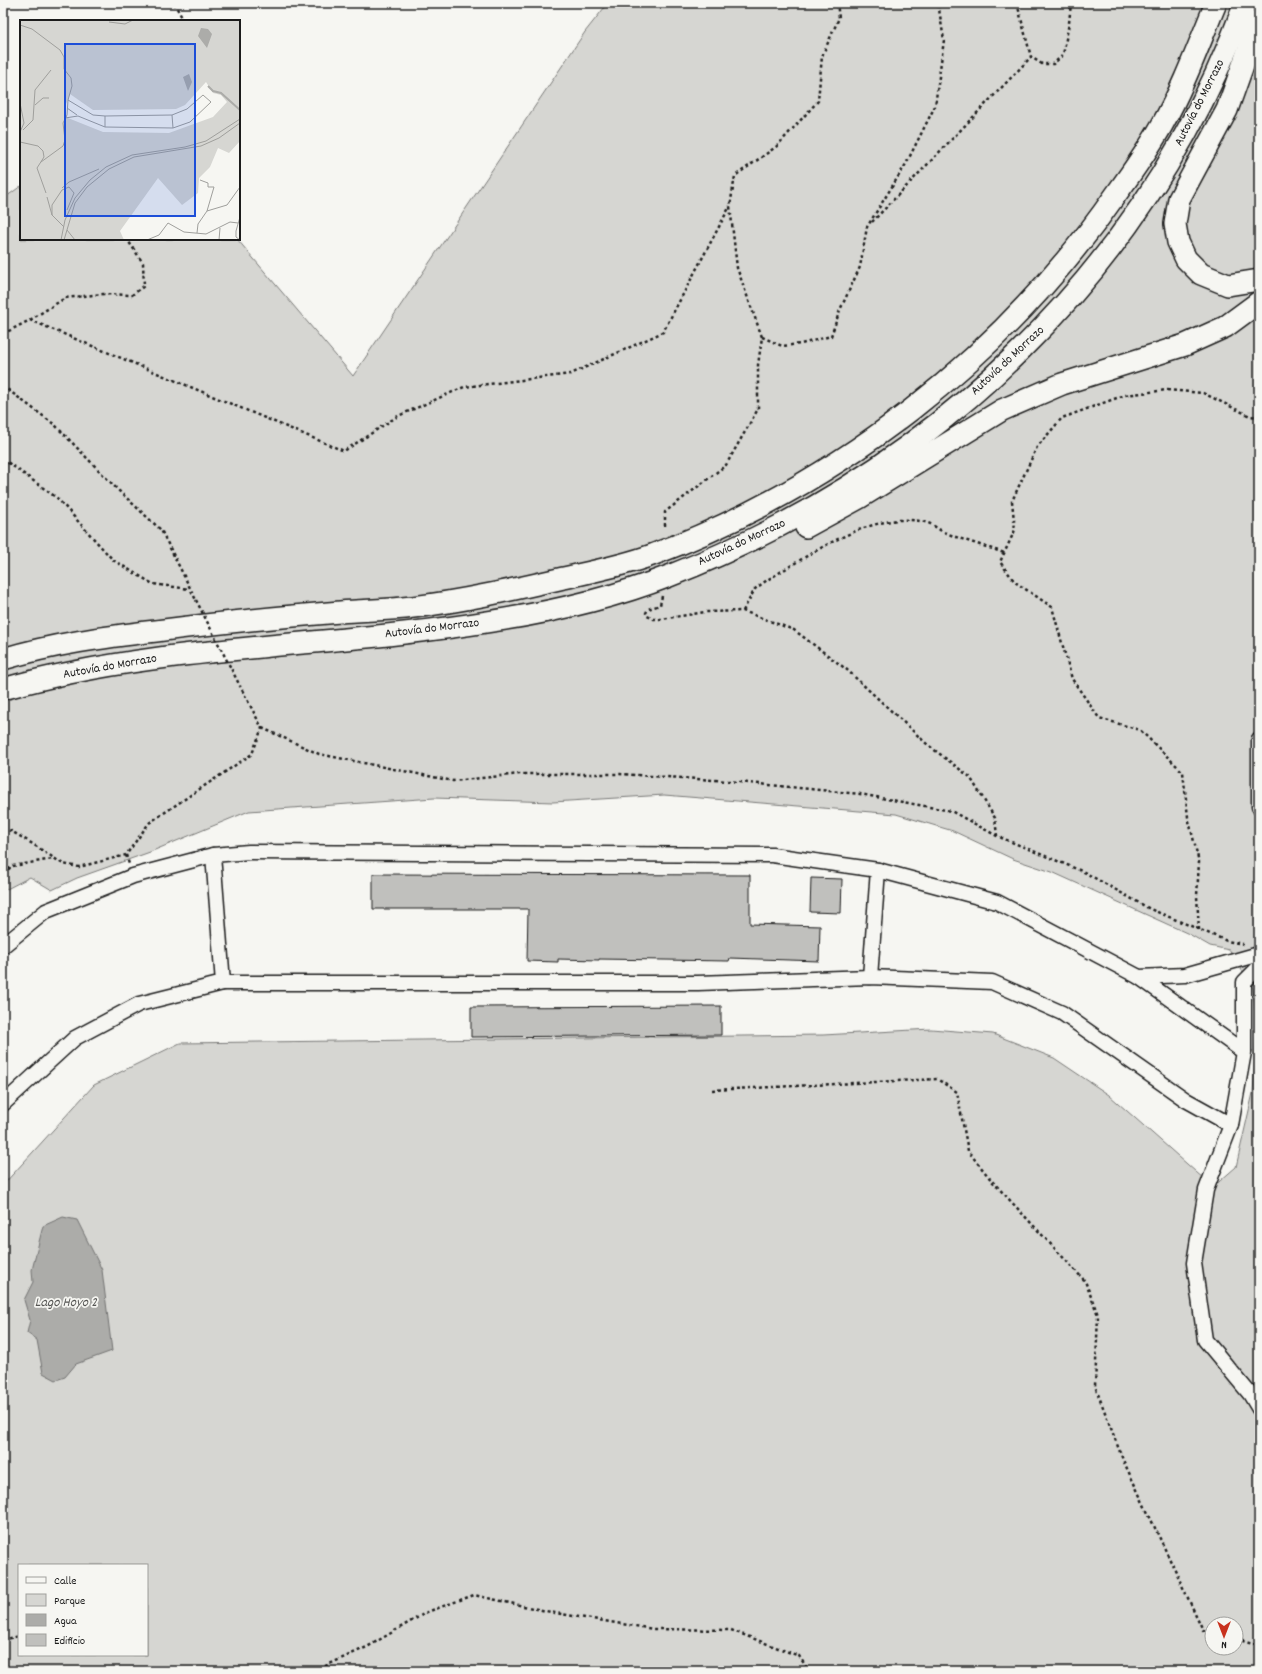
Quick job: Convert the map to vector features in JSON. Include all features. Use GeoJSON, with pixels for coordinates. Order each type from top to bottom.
{"type":"FeatureCollection","features":[{"type":"Feature","properties":{"kind":"highway","name":"Autovía do Morrazo"},"geometry":{"type":"LineString","coordinates":[[3,659],[88,639],[238,621],[412,607],[483,596],[648,557],[717,529],[777,498],[840,462],[916,408],[984,349],[1047,283],[1093,228],[1162,125],[1181,86],[1216,3]]}},
{"type":"Feature","properties":{"kind":"highway","name":"Autovía do Morrazo"},"geometry":{"type":"LineString","coordinates":[[3,690],[31,681],[168,657],[424,631],[494,621],[560,608],[613,595],[668,585],[792,520],[866,475],[956,409],[1020,352],[1060,311],[1091,274],[1163,173],[1196,116],[1219,69],[1245,3]]}},
{"type":"Feature","properties":{"kind":"highway"},"geometry":{"type":"LineString","coordinates":[[1259,20],[1227,110],[1179,199],[1174,224],[1178,242],[1186,259],[1201,274],[1228,285],[1259,280]]}},
{"type":"Feature","properties":{"kind":"highway"},"geometry":{"type":"LineString","coordinates":[[668,585],[698,576],[754,553],[860,498],[1002,410],[1062,384],[1185,345],[1225,327],[1259,302]]}},
{"type":"Feature","properties":{"kind":"street"},"geometry":{"type":"LineString","coordinates":[[1259,739],[1259,807]]}},
{"type":"Feature","properties":{"kind":"street"},"geometry":{"type":"LineString","coordinates":[[3,946],[46,910],[132,876],[213,855],[249,852],[772,855],[878,870],[996,902],[1139,977],[1244,1052]]}},
{"type":"Feature","properties":{"kind":"street"},"geometry":{"type":"LineString","coordinates":[[213,855],[223,984]]}},
{"type":"Feature","properties":{"kind":"street"},"geometry":{"type":"LineString","coordinates":[[870,977],[878,870]]}},
{"type":"Feature","properties":{"kind":"street"},"geometry":{"type":"LineString","coordinates":[[1139,977],[1185,975],[1259,954]]}},
{"type":"Feature","properties":{"kind":"street"},"geometry":{"type":"LineString","coordinates":[[1259,967],[1244,982],[1244,1052],[1231,1125],[1206,1190],[1194,1263],[1205,1340],[1250,1394],[1259,1409]]}},
{"type":"Feature","properties":{"kind":"street"},"geometry":{"type":"LineString","coordinates":[[3,1104],[75,1038],[139,1004],[223,984],[698,983],[870,977],[992,982],[1062,1013],[1186,1100],[1231,1125]]}},
{"type":"Feature","properties":{"kind":"path"},"geometry":{"type":"LineString","coordinates":[[174,3],[183,20]]}},
{"type":"Feature","properties":{"kind":"path"},"geometry":{"type":"LineString","coordinates":[[30,320],[344,451],[398,416],[464,387],[571,374],[663,332],[730,206],[736,176],[777,146],[818,101],[822,56],[839,18],[837,3]]}},
{"type":"Feature","properties":{"kind":"path"},"geometry":{"type":"LineString","coordinates":[[762,337],[782,346],[801,344],[831,336],[840,310],[860,267],[867,227],[906,164],[935,106],[944,40],[938,3]]}},
{"type":"Feature","properties":{"kind":"path"},"geometry":{"type":"LineString","coordinates":[[1017,3],[1031,57],[1042,64],[1053,64],[1063,55],[1069,23],[1070,3]]}},
{"type":"Feature","properties":{"kind":"path"},"geometry":{"type":"LineString","coordinates":[[867,227],[1031,57]]}},
{"type":"Feature","properties":{"kind":"path"},"geometry":{"type":"LineString","coordinates":[[665,526],[665,512],[726,465],[758,409],[758,365],[762,337],[736,268],[730,206]]}},
{"type":"Feature","properties":{"kind":"path"},"geometry":{"type":"LineString","coordinates":[[3,334],[30,320],[66,298],[103,294],[132,295],[144,286],[143,264],[128,240]]}},
{"type":"Feature","properties":{"kind":"path"},"geometry":{"type":"LineString","coordinates":[[3,386],[55,425],[119,491],[161,530],[262,728],[319,754],[453,780],[520,774],[620,774],[730,781],[844,793],[951,811],[997,836],[1084,872],[1150,909],[1227,941],[1246,944]]}},
{"type":"Feature","properties":{"kind":"path"},"geometry":{"type":"LineString","coordinates":[[1199,930],[1197,896],[1199,862],[1188,817],[1183,772],[1140,730],[1099,718],[1072,679],[1052,607],[1015,582],[1000,562],[1015,530],[1012,501],[1037,447],[1062,418],[1125,395],[1167,390],[1204,393],[1250,416],[1259,417]]}},
{"type":"Feature","properties":{"kind":"path"},"geometry":{"type":"LineString","coordinates":[[3,459],[57,498],[113,560],[153,584],[190,588]]}},
{"type":"Feature","properties":{"kind":"path"},"geometry":{"type":"LineString","coordinates":[[743,611],[755,589],[767,580],[850,533],[869,525],[906,521],[928,523],[945,533],[1004,553]]}},
{"type":"Feature","properties":{"kind":"path"},"geometry":{"type":"LineString","coordinates":[[668,585],[662,596],[660,605],[648,609],[646,613],[647,616],[654,619],[662,619],[705,612],[743,611],[794,630],[846,669],[928,745],[970,777],[995,818],[997,836]]}},
{"type":"Feature","properties":{"kind":"path"},"geometry":{"type":"LineString","coordinates":[[3,829],[11,831],[63,864],[79,868],[126,855],[149,823],[252,754],[262,728]]}},
{"type":"Feature","properties":{"kind":"path"},"geometry":{"type":"LineString","coordinates":[[3,873],[13,866],[53,858]]}},
{"type":"Feature","properties":{"kind":"path"},"geometry":{"type":"LineString","coordinates":[[712,1090],[937,1079],[957,1092],[968,1151],[992,1181],[1085,1281],[1098,1315],[1095,1386],[1123,1460],[1204,1630]]}},
{"type":"Feature","properties":{"kind":"path"},"geometry":{"type":"LineString","coordinates":[[314,1671],[368,1647],[427,1612],[474,1595],[555,1613],[653,1629],[730,1630],[799,1656],[809,1671]]}},
{"type":"Feature","properties":{"kind":"path"},"geometry":{"type":"LineString","coordinates":[[3,1640],[18,1636]]}},
{"type":"Feature","properties":{"kind":"path"},"geometry":{"type":"LineString","coordinates":[[1244,1640],[1259,1644]]}},
{"type":"Feature","properties":{"kind":"green space"},"geometry":{"type":"Polygon","coordinates":[[[608,3],[1259,3],[1259,1671],[3,1671],[3,1185],[94,1085],[180,1043],[823,1035],[931,1029],[993,1034],[1054,1058],[1109,1095],[1213,1187],[1236,1167],[1253,1093],[1257,1026],[1253,988],[1229,950],[1210,946],[1189,934],[1052,872],[1013,859],[953,831],[896,814],[664,795],[553,802],[434,798],[249,811],[150,852],[77,878],[52,890],[30,877],[3,891],[3,199],[20,187],[20,240],[238,240],[353,376],[585,32],[608,3]]]}},
{"type":"Feature","properties":{"kind":"water","name":"Lago Hoyo 2"},"geometry":{"type":"Polygon","coordinates":[[[63,1217],[77,1220],[102,1270],[112,1351],[76,1364],[65,1377],[56,1380],[43,1373],[37,1340],[27,1333],[30,1320],[24,1300],[33,1282],[32,1270],[43,1226],[63,1217]]]}},
{"type":"Feature","properties":{"kind":"building"},"geometry":{"type":"Polygon","coordinates":[[[373,874],[750,875],[750,924],[820,926],[819,961],[730,958],[729,961],[558,959],[558,962],[527,961],[528,909],[373,909],[373,874]]]}},
{"type":"Feature","properties":{"kind":"building"},"geometry":{"type":"Polygon","coordinates":[[[811,878],[842,879],[841,913],[810,912],[811,878]]]}},
{"type":"Feature","properties":{"kind":"building"},"geometry":{"type":"Polygon","coordinates":[[[721,1006],[721,1035],[471,1037],[471,1007],[721,1006]]]}}]}
